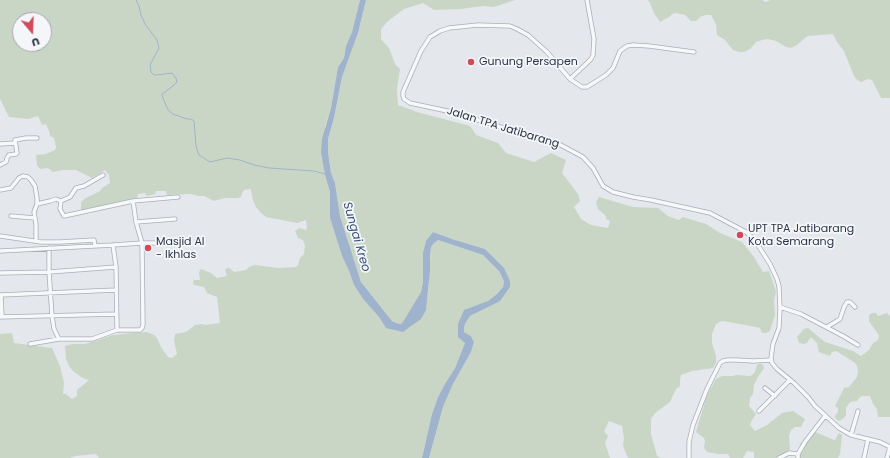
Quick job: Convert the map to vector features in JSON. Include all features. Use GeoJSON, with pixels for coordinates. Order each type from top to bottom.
{"type":"FeatureCollection","features":[{"type":"Feature","properties":{"kind":"street"},"geometry":{"type":"LineString","coordinates":[[587,0],[594,39],[593,54],[591,59],[570,79],[582,87],[592,84],[606,76],[613,68],[620,51],[627,46],[649,46],[694,52]]}},
{"type":"Feature","properties":{"kind":"street","name":"Jalan TPA Jatibarang"},"geometry":{"type":"LineString","coordinates":[[570,79],[547,52],[528,35],[510,26],[478,25],[449,28],[440,31],[430,38],[421,51],[403,92],[404,99],[410,103],[452,112],[557,144],[583,157],[593,168],[603,186],[614,192],[710,213],[746,232],[754,239],[770,264],[779,286],[780,328],[773,344],[771,360]]}},
{"type":"Feature","properties":{"kind":"street"},"geometry":{"type":"LineString","coordinates":[[0,144],[15,143],[16,140],[37,138]]}},
{"type":"Feature","properties":{"kind":"street"},"geometry":{"type":"LineString","coordinates":[[0,165],[6,162],[8,155],[17,153],[15,143]]}},
{"type":"Feature","properties":{"kind":"street"},"geometry":{"type":"LineString","coordinates":[[37,204],[56,199],[61,201],[70,196],[76,188],[84,186],[103,175]]}},
{"type":"Feature","properties":{"kind":"street"},"geometry":{"type":"LineString","coordinates":[[0,190],[11,188],[19,178],[24,176],[31,180],[35,186],[38,198],[34,212],[36,241]]}},
{"type":"Feature","properties":{"kind":"street"},"geometry":{"type":"LineString","coordinates":[[61,201],[60,209],[64,216],[133,201],[178,197]]}},
{"type":"Feature","properties":{"kind":"street"},"geometry":{"type":"LineString","coordinates":[[30,344],[59,340],[92,339],[117,330],[140,330],[143,325],[142,242],[136,222],[133,201]]}},
{"type":"Feature","properties":{"kind":"street"},"geometry":{"type":"LineString","coordinates":[[11,216],[35,218]]}},
{"type":"Feature","properties":{"kind":"street"},"geometry":{"type":"LineString","coordinates":[[136,222],[175,219]]}},
{"type":"Feature","properties":{"kind":"street"},"geometry":{"type":"LineString","coordinates":[[0,236],[49,242],[94,240],[95,246]]}},
{"type":"Feature","properties":{"kind":"street"},"geometry":{"type":"LineString","coordinates":[[49,242],[49,272],[52,316],[54,329],[59,340]]}},
{"type":"Feature","properties":{"kind":"street"},"geometry":{"type":"LineString","coordinates":[[0,250],[113,245],[142,242],[164,243]]}},
{"type":"Feature","properties":{"kind":"street"},"geometry":{"type":"LineString","coordinates":[[113,245],[116,267],[117,330]]}},
{"type":"Feature","properties":{"kind":"street"},"geometry":{"type":"LineString","coordinates":[[0,273],[49,272],[116,267]]}},
{"type":"Feature","properties":{"kind":"street"},"geometry":{"type":"LineString","coordinates":[[116,290],[1,295],[1,317],[117,314]]}},
{"type":"Feature","properties":{"kind":"street"},"geometry":{"type":"LineString","coordinates":[[827,327],[840,319],[847,302],[850,302],[855,307]]}},
{"type":"Feature","properties":{"kind":"street"},"geometry":{"type":"LineString","coordinates":[[780,307],[801,314],[858,345]]}},
{"type":"Feature","properties":{"kind":"street"},"geometry":{"type":"LineString","coordinates":[[689,458],[689,442],[693,425],[707,388],[720,363],[736,360],[771,360],[777,369],[839,428],[851,435],[880,442],[890,447],[887,458]]}},
{"type":"Feature","properties":{"kind":"street"},"geometry":{"type":"LineString","coordinates":[[759,411],[790,380]]}},
{"type":"Feature","properties":{"kind":"street"},"geometry":{"type":"LineString","coordinates":[[765,388],[775,396]]}},
{"type":"Feature","properties":{"kind":"street"},"geometry":{"type":"LineString","coordinates":[[851,435],[858,411]]}},
{"type":"Feature","properties":{"kind":"street"},"geometry":{"type":"LineString","coordinates":[[779,458],[790,453],[798,456],[806,442],[825,416]]}},
{"type":"Feature","properties":{"kind":"street"},"geometry":{"type":"LineString","coordinates":[[864,458],[868,439]]}},
{"type":"Feature","properties":{"kind":"green space"},"geometry":{"type":"Polygon","coordinates":[[[0,0],[360,0],[352,32],[346,46],[344,58],[338,67],[331,108],[325,126],[325,175],[330,192],[330,218],[342,256],[354,285],[386,328],[409,328],[414,324],[428,295],[431,247],[434,242],[438,240],[483,255],[499,271],[504,281],[503,287],[497,294],[458,324],[465,343],[455,368],[438,397],[432,414],[422,458],[99,458],[96,454],[75,456],[70,458],[0,458],[0,334],[12,333],[14,343],[52,348],[60,366],[64,383],[63,394],[66,394],[72,399],[77,396],[77,390],[89,380],[81,377],[69,366],[66,359],[65,346],[85,344],[113,335],[147,332],[157,338],[168,357],[172,358],[177,354],[174,341],[175,334],[186,332],[195,325],[220,323],[217,297],[207,293],[204,287],[194,285],[194,280],[200,280],[199,272],[201,269],[211,273],[217,278],[227,276],[225,270],[227,268],[234,272],[246,270],[255,265],[278,268],[296,267],[300,258],[304,254],[305,246],[303,240],[298,238],[295,231],[299,228],[307,230],[306,220],[297,223],[266,217],[256,207],[250,189],[244,190],[241,197],[238,198],[225,198],[214,201],[204,196],[191,194],[167,195],[166,191],[156,191],[155,194],[147,196],[145,193],[138,194],[137,198],[81,210],[81,203],[84,199],[100,191],[110,183],[109,175],[105,170],[92,178],[76,170],[53,172],[48,168],[40,169],[37,165],[36,155],[46,154],[55,150],[56,147],[54,138],[50,136],[46,124],[42,125],[38,116],[28,119],[9,117],[0,99],[0,0]]]}},
{"type":"Feature","properties":{"kind":"green space"},"geometry":{"type":"Polygon","coordinates":[[[366,0],[515,0],[494,7],[483,6],[461,9],[434,10],[423,3],[404,9],[388,21],[381,29],[381,39],[389,48],[395,64],[400,69],[397,89],[398,105],[417,112],[470,126],[476,135],[498,143],[506,153],[534,162],[551,153],[566,160],[562,173],[578,194],[580,201],[574,207],[581,219],[591,225],[608,228],[610,221],[606,219],[606,216],[598,209],[596,202],[599,197],[633,207],[658,208],[668,216],[679,220],[683,217],[706,224],[720,233],[742,242],[754,257],[763,272],[769,271],[776,291],[774,301],[775,315],[770,331],[762,333],[760,328],[722,321],[716,324],[712,334],[712,343],[716,356],[716,363],[713,368],[692,371],[681,375],[680,386],[676,389],[670,402],[655,413],[651,419],[651,434],[657,456],[661,458],[628,458],[623,446],[624,438],[622,426],[609,421],[604,431],[608,436],[605,443],[610,458],[429,458],[443,407],[453,384],[471,352],[474,342],[471,336],[464,332],[465,324],[470,316],[481,310],[508,290],[510,287],[510,281],[485,249],[433,232],[423,271],[421,292],[404,322],[401,324],[392,321],[361,282],[340,216],[335,183],[331,173],[328,139],[334,118],[342,77],[358,33],[366,0]]]}},
{"type":"Feature","properties":{"kind":"green space"},"geometry":{"type":"Polygon","coordinates":[[[648,0],[762,0],[766,2],[770,0],[890,0],[890,98],[881,98],[872,80],[868,79],[861,82],[856,79],[844,51],[833,34],[808,36],[791,48],[786,47],[776,41],[768,39],[762,40],[756,42],[750,49],[744,52],[739,52],[733,50],[725,40],[717,35],[716,24],[711,15],[705,15],[696,21],[691,21],[685,15],[676,13],[660,22],[648,0]]]}},
{"type":"Feature","properties":{"kind":"green space"},"geometry":{"type":"Polygon","coordinates":[[[876,313],[878,316],[887,313],[890,316],[890,417],[878,417],[877,409],[870,396],[862,396],[857,401],[850,402],[846,408],[846,415],[839,421],[835,416],[838,412],[838,408],[835,406],[844,388],[849,387],[857,377],[857,366],[855,363],[836,351],[832,352],[830,356],[819,352],[817,343],[812,338],[804,344],[799,343],[797,337],[804,329],[808,328],[825,342],[853,351],[861,356],[869,350],[873,343],[879,338],[879,335],[869,321],[869,315],[876,313]]]}},
{"type":"Feature","properties":{"kind":"green space"},"geometry":{"type":"Polygon","coordinates":[[[760,363],[764,368],[754,385],[753,394],[750,398],[749,406],[756,414],[750,425],[755,431],[767,425],[782,413],[793,411],[805,419],[801,427],[795,427],[791,430],[789,436],[790,449],[786,454],[779,458],[754,458],[754,452],[747,451],[743,458],[730,458],[728,454],[707,452],[704,448],[704,438],[696,432],[707,395],[716,379],[722,376],[750,376],[755,372],[757,365],[760,363]]]}},
{"type":"Feature","properties":{"kind":"green space"},"geometry":{"type":"Polygon","coordinates":[[[815,432],[834,440],[839,433],[842,435],[840,454],[838,458],[800,458],[800,444],[808,435],[815,432]]]}},
{"type":"Feature","properties":{"kind":"water"},"geometry":{"type":"Polygon","coordinates":[[[360,0],[366,0],[358,33],[342,77],[334,118],[328,139],[328,152],[340,216],[361,282],[392,321],[401,324],[421,292],[423,282],[423,253],[426,241],[433,232],[485,249],[504,268],[510,281],[510,287],[500,301],[470,316],[465,324],[464,332],[471,336],[474,342],[471,352],[453,384],[443,407],[429,458],[422,458],[432,414],[438,397],[455,368],[465,343],[458,337],[458,324],[464,310],[488,301],[503,287],[504,281],[499,271],[483,255],[438,240],[431,247],[426,310],[421,319],[403,332],[386,328],[354,285],[342,256],[330,218],[330,192],[321,152],[322,139],[331,108],[338,67],[344,58],[346,46],[352,32],[360,0]]]}},
{"type":"Feature","properties":{"kind":"waterway"},"geometry":{"type":"LineString","coordinates":[[136,0],[145,24],[157,40],[159,48],[150,65],[151,72],[154,75],[172,73],[176,78],[177,82],[162,94],[162,96],[168,110],[173,114],[194,121],[196,146],[199,155],[210,162],[227,158],[269,168],[314,171],[325,174]]}},
{"type":"Feature","properties":{"kind":"place","name":"Gunung Persapen"},"geometry":{"type":"Point","coordinates":[471,62]}},
{"type":"Feature","properties":{"kind":"place","name":"UPT TPA Jatibarang Kota Semarang"},"geometry":{"type":"Point","coordinates":[740,235]}},
{"type":"Feature","properties":{"kind":"place","name":"Masjid Al - Ikhlas"},"geometry":{"type":"Point","coordinates":[148,248]}},
{"type":"Feature","properties":{"kind":"water label","name":"Sungai Kreo"},"geometry":{"type":"Point","coordinates":[356,237]}}]}
